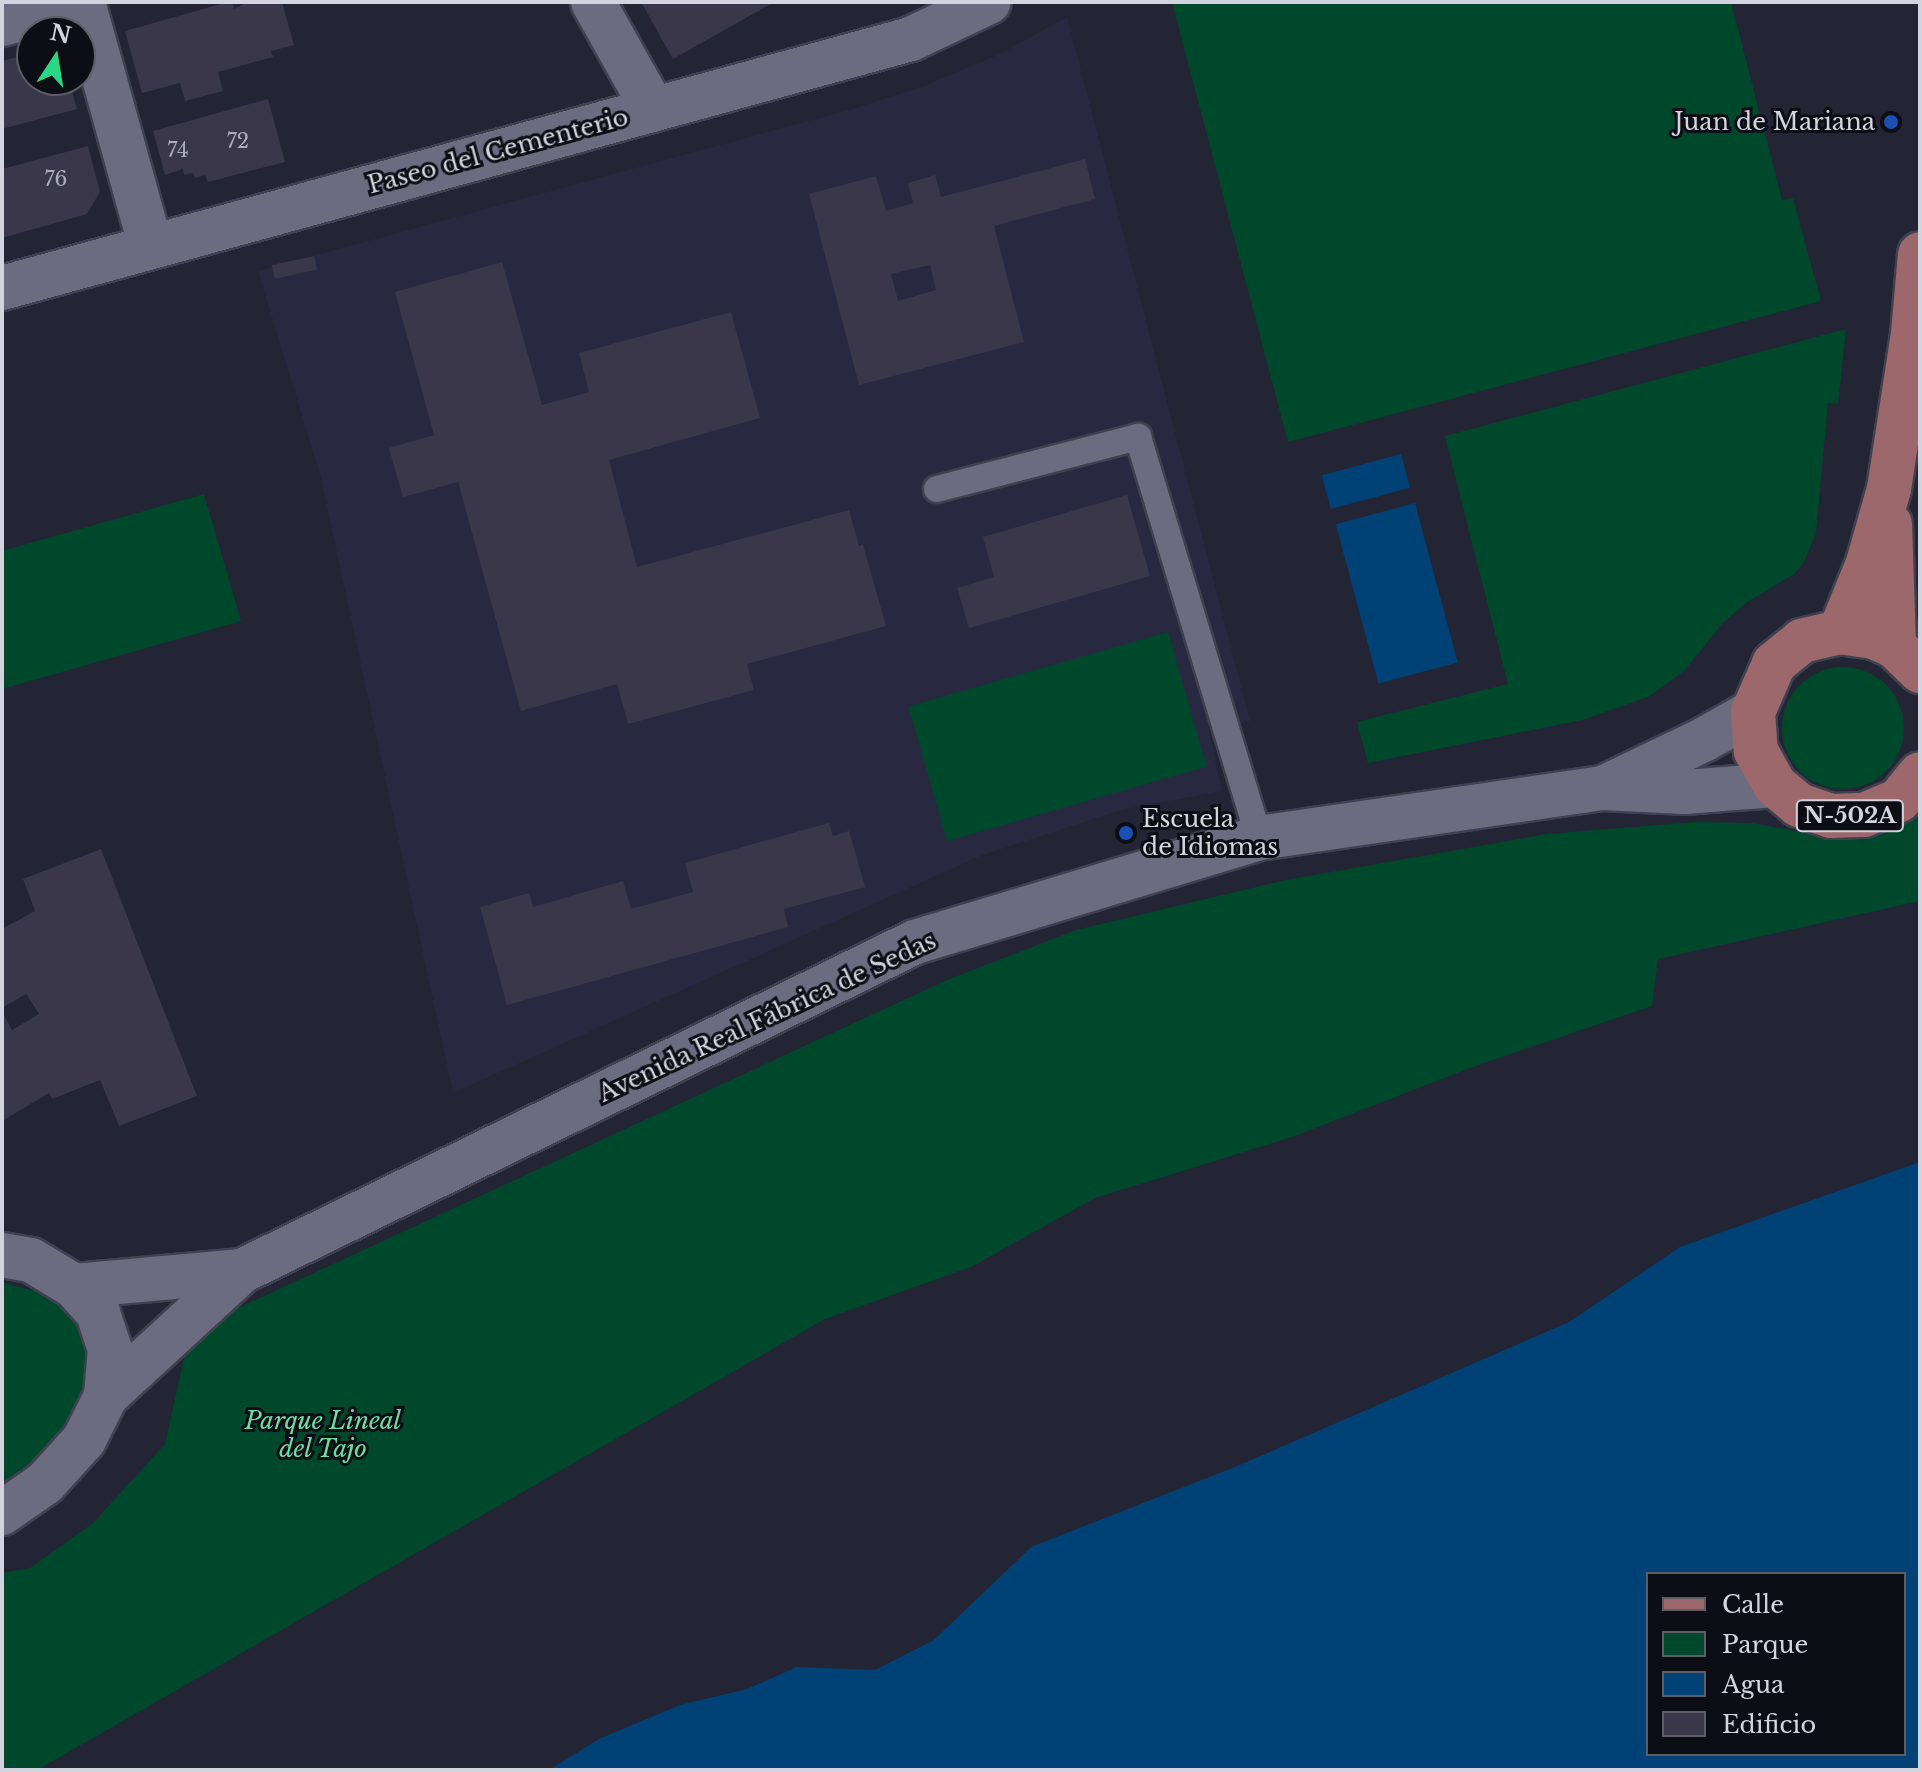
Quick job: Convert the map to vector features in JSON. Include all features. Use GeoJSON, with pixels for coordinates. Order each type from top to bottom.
{"type":"FeatureCollection","features":[{"type":"Feature","properties":{"kind":"main road","name":"N-502A"},"geometry":{"type":"LineString","coordinates":[[1907,659],[1901,472],[1920,254]]}},
{"type":"Feature","properties":{"kind":"main road","name":"N-502A"},"geometry":{"type":"LineString","coordinates":[[1840,632],[1901,472]]}},
{"type":"Feature","properties":{"kind":"main road","name":"N-502A"},"geometry":{"type":"LineString","coordinates":[[1907,659],[1874,637],[1840,632],[1802,641],[1774,664],[1753,712],[1756,751],[1775,785],[1799,805],[1831,816],[1864,815],[1899,800],[1920,774]]}},
{"type":"Feature","properties":{"kind":"street"},"geometry":{"type":"LineString","coordinates":[[2,24],[83,2],[151,247]]}},
{"type":"Feature","properties":{"kind":"street"},"geometry":{"type":"LineString","coordinates":[[593,2],[653,109]]}},
{"type":"Feature","properties":{"kind":"street","name":"Paseo del Cementerio"},"geometry":{"type":"LineString","coordinates":[[2,288],[911,39],[989,2]]}},
{"type":"Feature","properties":{"kind":"street","name":"Avenida Real Fábrica de Sedas"},"geometry":{"type":"LineString","coordinates":[[1602,788],[1705,739],[1753,712]]}},
{"type":"Feature","properties":{"kind":"street","name":"Avenida Real Fábrica de Sedas"},"geometry":{"type":"LineString","coordinates":[[2,1513],[45,1483],[84,1440],[106,1396],[242,1271],[915,942],[1259,838],[1602,788],[1685,792],[1775,785]]}},
{"type":"Feature","properties":{"kind":"street","name":"Avenida Real Fábrica de Sedas"},"geometry":{"type":"LineString","coordinates":[[2,1255],[31,1260],[74,1286],[98,1313],[110,1349],[106,1396]]}},
{"type":"Feature","properties":{"kind":"street","name":"Avenida Real Fábrica de Sedas"},"geometry":{"type":"LineString","coordinates":[[74,1286],[242,1271]]}},
{"type":"Feature","properties":{"kind":"lane"},"geometry":{"type":"LineString","coordinates":[[937,489],[1138,437],[1259,838]]}},
{"type":"Feature","properties":{"kind":"shaded area"},"geometry":{"type":"Polygon","coordinates":[[[1067,17],[1250,721],[1209,732],[1222,791],[1121,810],[980,856],[453,1093],[321,478],[258,271],[856,108],[924,86],[1000,54],[1067,17]]]}},
{"type":"Feature","properties":{"kind":"green space"},"geometry":{"type":"Polygon","coordinates":[[[1172,2],[1731,2],[1782,200],[1793,198],[1821,301],[1288,442],[1172,2]]]}},
{"type":"Feature","properties":{"kind":"green space"},"geometry":{"type":"Polygon","coordinates":[[[1846,329],[1838,404],[1828,403],[1816,533],[1804,562],[1794,574],[1747,602],[1722,624],[1684,671],[1648,697],[1582,720],[1368,763],[1357,722],[1508,684],[1445,436],[1846,329]]]}},
{"type":"Feature","properties":{"kind":"green space"},"geometry":{"type":"Polygon","coordinates":[[[204,494],[241,621],[2,689],[2,551],[204,494]]]}},
{"type":"Feature","properties":{"kind":"green space"},"geometry":{"type":"Polygon","coordinates":[[[1168,632],[1207,767],[947,841],[908,706],[1168,632]]]}},
{"type":"Feature","properties":{"kind":"green space"},"geometry":{"type":"Polygon","coordinates":[[[1843,667],[1866,672],[1886,685],[1899,705],[1904,728],[1899,751],[1886,771],[1866,784],[1843,789],[1820,784],[1800,771],[1787,751],[1782,728],[1787,705],[1800,685],[1820,672],[1843,667]]]}},
{"type":"Feature","properties":{"kind":"green space","name":"Parque Lineal del Tajo"},"geometry":{"type":"Polygon","coordinates":[[[1920,798],[1920,901],[1658,959],[1652,1006],[1478,1065],[1292,1137],[1095,1198],[971,1267],[825,1319],[37,1770],[2,1770],[2,1573],[30,1568],[93,1523],[165,1444],[188,1341],[208,1322],[947,980],[1076,930],[1286,880],[1547,834],[1696,822],[1752,823],[1807,833],[1870,833],[1920,798]]]}},
{"type":"Feature","properties":{"kind":"green space"},"geometry":{"type":"Polygon","coordinates":[[[2,1282],[62,1299],[93,1333],[81,1416],[41,1462],[2,1486],[2,1282]]]}},
{"type":"Feature","properties":{"kind":"water"},"geometry":{"type":"Polygon","coordinates":[[[1401,454],[1410,488],[1331,509],[1322,475],[1401,454]]]}},
{"type":"Feature","properties":{"kind":"water"},"geometry":{"type":"Polygon","coordinates":[[[1415,503],[1458,662],[1378,684],[1336,524],[1415,503]]]}},
{"type":"Feature","properties":{"kind":"water"},"geometry":{"type":"Polygon","coordinates":[[[1920,1162],[1920,1770],[549,1770],[599,1739],[680,1705],[747,1689],[797,1667],[875,1670],[934,1640],[1031,1547],[1235,1467],[1569,1322],[1680,1247],[1920,1162]]]}},
{"type":"Feature","properties":{"kind":"building"},"geometry":{"type":"Polygon","coordinates":[[[233,2],[234,9],[247,2],[282,2],[294,45],[271,51],[273,57],[218,72],[223,91],[185,101],[180,83],[142,93],[125,31],[233,2]]]}},
{"type":"Feature","properties":{"kind":"building"},"geometry":{"type":"Polygon","coordinates":[[[641,2],[774,2],[673,59],[641,2]]]}},
{"type":"Feature","properties":{"kind":"building"},"geometry":{"type":"Polygon","coordinates":[[[16,57],[16,96],[73,96],[77,109],[2,129],[2,61],[16,57]]]}},
{"type":"Feature","properties":{"kind":"building"},"geometry":{"type":"Polygon","coordinates":[[[268,99],[285,162],[208,182],[205,175],[195,178],[193,173],[184,175],[183,169],[165,175],[153,131],[268,99]]]}},
{"type":"Feature","properties":{"kind":"building"},"geometry":{"type":"Polygon","coordinates":[[[88,146],[100,192],[87,214],[2,238],[2,169],[88,146]]]}},
{"type":"Feature","properties":{"kind":"building"},"geometry":{"type":"Polygon","coordinates":[[[1085,159],[1095,199],[994,226],[1024,342],[859,385],[809,194],[876,176],[886,211],[913,203],[908,183],[935,175],[941,197],[1085,159]],[[930,265],[891,274],[898,301],[936,290],[930,265]]]}},
{"type":"Feature","properties":{"kind":"building"},"geometry":{"type":"Polygon","coordinates":[[[314,256],[317,270],[275,279],[272,265],[314,256]]]}},
{"type":"Feature","properties":{"kind":"building"},"geometry":{"type":"Polygon","coordinates":[[[502,262],[542,405],[589,392],[579,353],[731,312],[760,418],[609,460],[637,567],[849,510],[859,546],[863,545],[886,626],[747,664],[754,690],[628,724],[617,684],[521,711],[458,482],[403,497],[389,448],[434,435],[395,292],[502,262]]]}},
{"type":"Feature","properties":{"kind":"building"},"geometry":{"type":"Polygon","coordinates":[[[1127,495],[1150,576],[969,628],[957,588],[994,577],[983,537],[1127,495]]]}},
{"type":"Feature","properties":{"kind":"building"},"geometry":{"type":"Polygon","coordinates":[[[829,823],[833,836],[849,831],[865,887],[784,909],[788,927],[507,1005],[480,907],[529,893],[533,907],[623,881],[631,909],[693,892],[685,863],[829,823]]]}},
{"type":"Feature","properties":{"kind":"building"},"geometry":{"type":"Polygon","coordinates":[[[101,849],[197,1096],[119,1126],[100,1080],[52,1099],[49,1093],[2,1121],[2,1011],[12,1030],[39,1014],[26,994],[2,1008],[2,929],[35,911],[23,879],[101,849]]]}},
{"type":"Feature","properties":{"kind":"place","name":"Juan de Mariana"},"geometry":{"type":"Point","coordinates":[1891,122]}},
{"type":"Feature","properties":{"kind":"place","name":"Escuela de Idiomas"},"geometry":{"type":"Point","coordinates":[1126,833]}}]}
